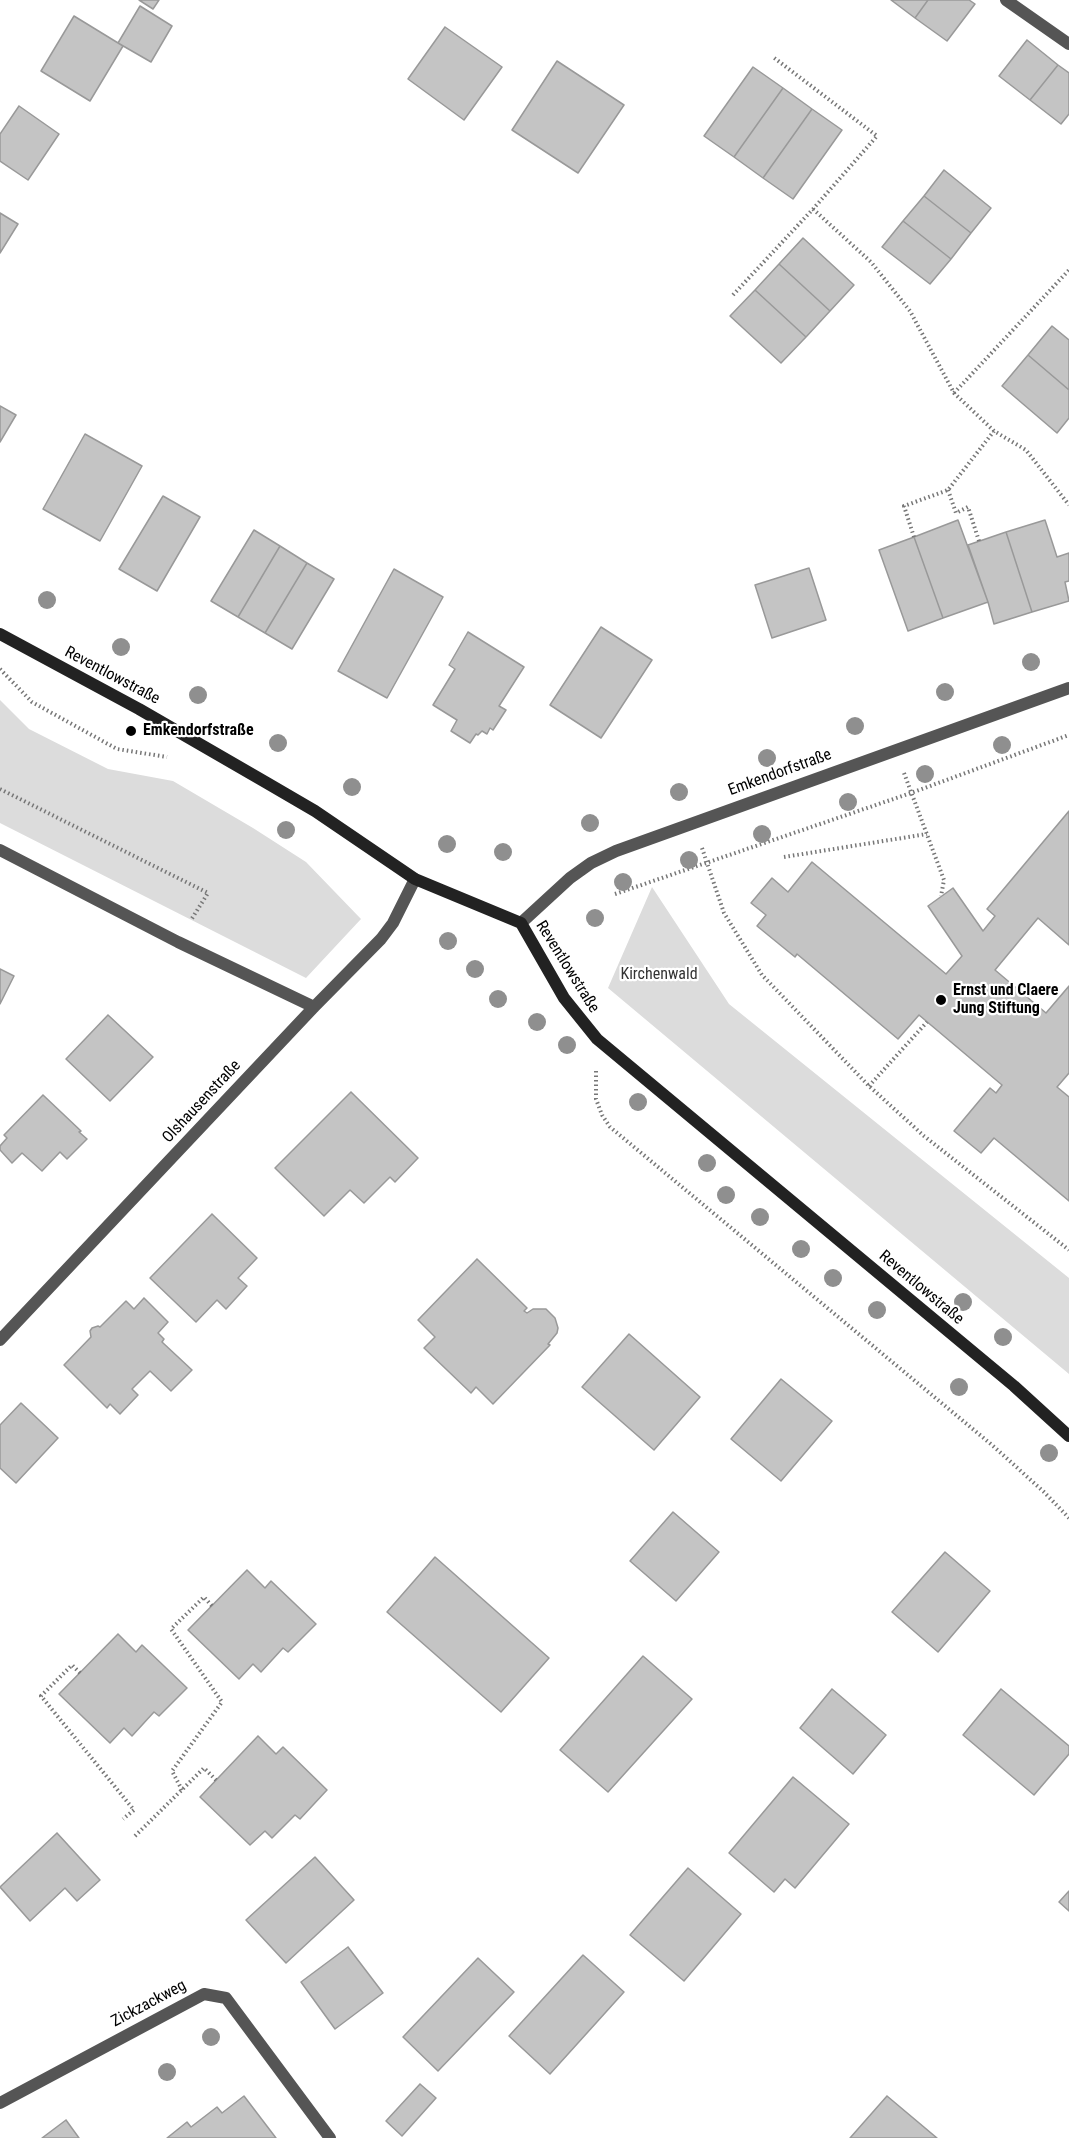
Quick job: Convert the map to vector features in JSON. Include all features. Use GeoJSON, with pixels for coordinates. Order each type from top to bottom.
{"type":"FeatureCollection","features":[{"type":"Feature","properties":{"kind":"street"},"geometry":{"type":"LineString","coordinates":[[1006,0],[1069,44]]}},
{"type":"Feature","properties":{"kind":"street","name":"Reventlowstraße"},"geometry":{"type":"LineString","coordinates":[[0,634],[139,709],[296,800],[415,879],[521,923],[564,998],[597,1040],[1014,1386],[1069,1436]]}},
{"type":"Feature","properties":{"kind":"street","name":"Emkendorfstraße"},"geometry":{"type":"LineString","coordinates":[[521,923],[570,878],[615,851],[1069,688]]}},
{"type":"Feature","properties":{"kind":"street"},"geometry":{"type":"LineString","coordinates":[[0,850],[178,942],[315,1007]]}},
{"type":"Feature","properties":{"kind":"street","name":"Olshausenstraße"},"geometry":{"type":"LineString","coordinates":[[0,1340],[381,939],[393,923],[415,879]]}},
{"type":"Feature","properties":{"kind":"street","name":"Zickzackweg"},"geometry":{"type":"LineString","coordinates":[[0,2103],[204,1994],[226,1998],[330,2138]]}},
{"type":"Feature","properties":{"kind":"path"},"geometry":{"type":"LineString","coordinates":[[733,295],[877,136],[773,57]]}},
{"type":"Feature","properties":{"kind":"path"},"geometry":{"type":"LineString","coordinates":[[813,209],[872,262],[910,310],[954,393],[994,431],[1026,450],[1069,504]]}},
{"type":"Feature","properties":{"kind":"path"},"geometry":{"type":"LineString","coordinates":[[954,393],[1069,270]]}},
{"type":"Feature","properties":{"kind":"path"},"geometry":{"type":"LineString","coordinates":[[914,537],[904,506],[948,490],[994,431]]}},
{"type":"Feature","properties":{"kind":"path"},"geometry":{"type":"LineString","coordinates":[[948,490],[956,513],[968,507],[979,541]]}},
{"type":"Feature","properties":{"kind":"path"},"geometry":{"type":"LineString","coordinates":[[0,669],[32,702],[117,748],[171,758]]}},
{"type":"Feature","properties":{"kind":"path"},"geometry":{"type":"LineString","coordinates":[[615,894],[911,793],[1069,735]]}},
{"type":"Feature","properties":{"kind":"path"},"geometry":{"type":"LineString","coordinates":[[895,750],[944,880],[941,896]]}},
{"type":"Feature","properties":{"kind":"path"},"geometry":{"type":"LineString","coordinates":[[0,789],[208,893],[178,942]]}},
{"type":"Feature","properties":{"kind":"path"},"geometry":{"type":"LineString","coordinates":[[692,822],[708,862],[724,913],[762,975],[869,1086],[924,1136],[1069,1250]]}},
{"type":"Feature","properties":{"kind":"path"},"geometry":{"type":"LineString","coordinates":[[784,857],[927,834]]}},
{"type":"Feature","properties":{"kind":"path"},"geometry":{"type":"LineString","coordinates":[[869,1086],[927,1022]]}},
{"type":"Feature","properties":{"kind":"path"},"geometry":{"type":"LineString","coordinates":[[596,1084],[596,1099],[610,1127],[992,1445],[1069,1518]]}},
{"type":"Feature","properties":{"kind":"path"},"geometry":{"type":"LineString","coordinates":[[182,1790],[172,1771],[222,1702],[171,1629],[204,1597],[212,1606]]}},
{"type":"Feature","properties":{"kind":"path"},"geometry":{"type":"LineString","coordinates":[[80,1673],[72,1665],[41,1696],[134,1810],[123,1819]]}},
{"type":"Feature","properties":{"kind":"path"},"geometry":{"type":"LineString","coordinates":[[135,1836],[204,1768],[216,1780]]}},
{"type":"Feature","properties":{"kind":"green space"},"geometry":{"type":"Polygon","coordinates":[[[0,700],[29,729],[108,769],[173,781],[253,828],[306,862],[361,919],[306,978],[0,823],[0,700]]]}},
{"type":"Feature","properties":{"kind":"green space","name":"Kirchenwald"},"geometry":{"type":"Polygon","coordinates":[[[652,887],[729,1004],[1069,1278],[1069,1374],[608,988],[652,887]]]}},
{"type":"Feature","properties":{"kind":"building"},"geometry":{"type":"Polygon","coordinates":[[[139,0],[159,0],[153,9],[139,0]]]}},
{"type":"Feature","properties":{"kind":"building"},"geometry":{"type":"Polygon","coordinates":[[[891,0],[928,0],[915,18],[891,0]]]}},
{"type":"Feature","properties":{"kind":"building"},"geometry":{"type":"Polygon","coordinates":[[[928,0],[969,0],[975,4],[947,41],[915,18],[928,0]]]}},
{"type":"Feature","properties":{"kind":"building"},"geometry":{"type":"Polygon","coordinates":[[[140,6],[172,26],[151,62],[118,43],[140,6]]]}},
{"type":"Feature","properties":{"kind":"building"},"geometry":{"type":"Polygon","coordinates":[[[74,16],[123,46],[90,101],[41,71],[74,16]]]}},
{"type":"Feature","properties":{"kind":"building"},"geometry":{"type":"Polygon","coordinates":[[[445,27],[502,67],[464,120],[408,79],[445,27]]]}},
{"type":"Feature","properties":{"kind":"building"},"geometry":{"type":"Polygon","coordinates":[[[1027,40],[1058,65],[1030,100],[999,76],[1027,40]]]}},
{"type":"Feature","properties":{"kind":"building"},"geometry":{"type":"Polygon","coordinates":[[[557,61],[624,105],[578,173],[512,130],[557,61]]]}},
{"type":"Feature","properties":{"kind":"building"},"geometry":{"type":"Polygon","coordinates":[[[1058,65],[1069,73],[1069,114],[1061,124],[1030,100],[1058,65]]]}},
{"type":"Feature","properties":{"kind":"building"},"geometry":{"type":"Polygon","coordinates":[[[753,67],[783,88],[734,157],[704,136],[753,67]]]}},
{"type":"Feature","properties":{"kind":"building"},"geometry":{"type":"Polygon","coordinates":[[[783,88],[812,109],[763,178],[734,157],[783,88]]]}},
{"type":"Feature","properties":{"kind":"building"},"geometry":{"type":"Polygon","coordinates":[[[19,106],[59,134],[28,180],[0,161],[0,134],[19,106]]]}},
{"type":"Feature","properties":{"kind":"building"},"geometry":{"type":"Polygon","coordinates":[[[812,109],[842,130],[793,199],[763,178],[812,109]]]}},
{"type":"Feature","properties":{"kind":"building"},"geometry":{"type":"Polygon","coordinates":[[[944,170],[991,208],[971,233],[924,196],[944,170]]]}},
{"type":"Feature","properties":{"kind":"building"},"geometry":{"type":"Polygon","coordinates":[[[924,196],[971,233],[951,259],[903,221],[924,196]]]}},
{"type":"Feature","properties":{"kind":"building"},"geometry":{"type":"Polygon","coordinates":[[[0,213],[18,224],[0,253],[0,213]]]}},
{"type":"Feature","properties":{"kind":"building"},"geometry":{"type":"Polygon","coordinates":[[[903,221],[951,259],[930,284],[882,247],[903,221]]]}},
{"type":"Feature","properties":{"kind":"building"},"geometry":{"type":"Polygon","coordinates":[[[803,238],[854,285],[830,311],[779,264],[803,238]]]}},
{"type":"Feature","properties":{"kind":"building"},"geometry":{"type":"Polygon","coordinates":[[[779,264],[830,311],[806,337],[755,290],[779,264]]]}},
{"type":"Feature","properties":{"kind":"building"},"geometry":{"type":"Polygon","coordinates":[[[755,290],[806,337],[781,363],[730,316],[755,290]]]}},
{"type":"Feature","properties":{"kind":"building"},"geometry":{"type":"Polygon","coordinates":[[[1052,326],[1069,340],[1069,390],[1028,355],[1052,326]]]}},
{"type":"Feature","properties":{"kind":"building"},"geometry":{"type":"Polygon","coordinates":[[[1028,355],[1069,390],[1069,418],[1057,433],[1002,386],[1028,355]]]}},
{"type":"Feature","properties":{"kind":"building"},"geometry":{"type":"Polygon","coordinates":[[[0,406],[16,415],[0,442],[0,406]]]}},
{"type":"Feature","properties":{"kind":"building"},"geometry":{"type":"Polygon","coordinates":[[[85,434],[142,466],[100,541],[43,509],[85,434]]]}},
{"type":"Feature","properties":{"kind":"building"},"geometry":{"type":"Polygon","coordinates":[[[163,496],[200,517],[157,591],[119,569],[163,496]]]}},
{"type":"Feature","properties":{"kind":"building"},"geometry":{"type":"Polygon","coordinates":[[[958,520],[988,602],[943,618],[914,537],[958,520]]]}},
{"type":"Feature","properties":{"kind":"building"},"geometry":{"type":"Polygon","coordinates":[[[1045,520],[1057,557],[1069,553],[1069,581],[1065,582],[1069,601],[1032,612],[1006,532],[1045,520]]]}},
{"type":"Feature","properties":{"kind":"building"},"geometry":{"type":"Polygon","coordinates":[[[254,530],[280,546],[238,617],[211,601],[254,530]]]}},
{"type":"Feature","properties":{"kind":"building"},"geometry":{"type":"Polygon","coordinates":[[[1006,532],[1032,612],[994,624],[968,545],[1006,532]]]}},
{"type":"Feature","properties":{"kind":"building"},"geometry":{"type":"Polygon","coordinates":[[[914,537],[943,618],[908,631],[879,550],[914,537]]]}},
{"type":"Feature","properties":{"kind":"building"},"geometry":{"type":"Polygon","coordinates":[[[280,546],[307,563],[265,633],[238,617],[280,546]]]}},
{"type":"Feature","properties":{"kind":"building"},"geometry":{"type":"Polygon","coordinates":[[[307,563],[334,579],[292,649],[265,633],[307,563]]]}},
{"type":"Feature","properties":{"kind":"building"},"geometry":{"type":"Polygon","coordinates":[[[809,568],[826,620],[772,638],[755,585],[809,568]]]}},
{"type":"Feature","properties":{"kind":"building"},"geometry":{"type":"Polygon","coordinates":[[[394,569],[443,597],[387,698],[338,671],[394,569]]]}},
{"type":"Feature","properties":{"kind":"building"},"geometry":{"type":"Polygon","coordinates":[[[601,627],[652,660],[601,738],[550,705],[601,627]]]}},
{"type":"Feature","properties":{"kind":"building"},"geometry":{"type":"Polygon","coordinates":[[[468,632],[524,667],[499,706],[506,710],[493,730],[490,728],[487,734],[482,731],[476,734],[470,743],[451,731],[457,720],[433,705],[455,669],[449,665],[468,632]]]}},
{"type":"Feature","properties":{"kind":"building","name":"Ernst und Claere Jung Stiftung"},"geometry":{"type":"Polygon","coordinates":[[[1069,811],[1069,945],[1038,918],[995,970],[1046,1013],[1069,986],[1069,1073],[1057,1087],[1069,1097],[1069,1201],[994,1138],[981,1153],[954,1131],[990,1088],[996,1093],[1002,1085],[919,1015],[898,1039],[797,954],[795,957],[757,926],[766,915],[751,903],[772,878],[788,892],[812,862],[946,974],[962,956],[928,906],[953,888],[983,931],[995,916],[987,909],[1069,811]]]}},
{"type":"Feature","properties":{"kind":"building"},"geometry":{"type":"Polygon","coordinates":[[[0,969],[14,976],[0,1004],[0,969]]]}},
{"type":"Feature","properties":{"kind":"building"},"geometry":{"type":"Polygon","coordinates":[[[108,1015],[153,1057],[110,1101],[66,1059],[108,1015]]]}},
{"type":"Feature","properties":{"kind":"building"},"geometry":{"type":"Polygon","coordinates":[[[351,1092],[418,1158],[395,1182],[390,1177],[364,1203],[350,1190],[324,1216],[275,1168],[351,1092]]]}},
{"type":"Feature","properties":{"kind":"building"},"geometry":{"type":"Polygon","coordinates":[[[43,1095],[87,1139],[67,1159],[60,1152],[42,1171],[22,1153],[12,1163],[0,1150],[0,1146],[7,1138],[4,1135],[43,1095]]]}},
{"type":"Feature","properties":{"kind":"building"},"geometry":{"type":"Polygon","coordinates":[[[212,1214],[257,1258],[238,1278],[247,1286],[226,1309],[217,1300],[196,1322],[150,1278],[212,1214]]]}},
{"type":"Feature","properties":{"kind":"building"},"geometry":{"type":"Polygon","coordinates":[[[477,1259],[527,1308],[524,1311],[527,1313],[533,1309],[546,1309],[555,1318],[558,1328],[557,1333],[548,1344],[550,1345],[493,1404],[476,1387],[471,1393],[424,1348],[435,1337],[418,1320],[477,1259]]]}},
{"type":"Feature","properties":{"kind":"building"},"geometry":{"type":"Polygon","coordinates":[[[144,1298],[168,1322],[158,1333],[164,1339],[162,1342],[192,1370],[171,1391],[150,1371],[132,1389],[138,1395],[120,1414],[110,1404],[107,1408],[64,1365],[91,1337],[92,1328],[100,1327],[126,1301],[134,1309],[144,1298]]]}},
{"type":"Feature","properties":{"kind":"building"},"geometry":{"type":"Polygon","coordinates":[[[629,1334],[700,1397],[654,1450],[582,1387],[629,1334]]]}},
{"type":"Feature","properties":{"kind":"building"},"geometry":{"type":"Polygon","coordinates":[[[781,1379],[832,1421],[781,1481],[731,1439],[781,1379]]]}},
{"type":"Feature","properties":{"kind":"building"},"geometry":{"type":"Polygon","coordinates":[[[21,1403],[58,1438],[16,1483],[0,1468],[0,1425],[21,1403]]]}},
{"type":"Feature","properties":{"kind":"building"},"geometry":{"type":"Polygon","coordinates":[[[673,1512],[719,1552],[676,1601],[630,1561],[673,1512]]]}},
{"type":"Feature","properties":{"kind":"building"},"geometry":{"type":"Polygon","coordinates":[[[945,1552],[990,1591],[938,1652],[892,1612],[945,1552]]]}},
{"type":"Feature","properties":{"kind":"building"},"geometry":{"type":"Polygon","coordinates":[[[435,1557],[549,1658],[501,1712],[387,1612],[435,1557]]]}},
{"type":"Feature","properties":{"kind":"building"},"geometry":{"type":"Polygon","coordinates":[[[247,1570],[265,1588],[271,1581],[316,1624],[288,1652],[283,1648],[261,1672],[253,1664],[239,1679],[188,1630],[247,1570]]]}},
{"type":"Feature","properties":{"kind":"building"},"geometry":{"type":"Polygon","coordinates":[[[118,1634],[136,1652],[142,1645],[187,1688],[159,1716],[154,1712],[132,1736],[124,1728],[110,1743],[59,1694],[118,1634]]]}},
{"type":"Feature","properties":{"kind":"building"},"geometry":{"type":"Polygon","coordinates":[[[643,1656],[692,1699],[608,1792],[560,1750],[643,1656]]]}},
{"type":"Feature","properties":{"kind":"building"},"geometry":{"type":"Polygon","coordinates":[[[832,1689],[886,1735],[853,1774],[800,1728],[832,1689]]]}},
{"type":"Feature","properties":{"kind":"building"},"geometry":{"type":"Polygon","coordinates":[[[1001,1689],[1069,1746],[1069,1754],[1034,1795],[963,1735],[1001,1689]]]}},
{"type":"Feature","properties":{"kind":"building"},"geometry":{"type":"Polygon","coordinates":[[[258,1736],[276,1754],[283,1747],[327,1790],[300,1819],[295,1815],[272,1838],[265,1831],[250,1845],[200,1797],[258,1736]]]}},
{"type":"Feature","properties":{"kind":"building"},"geometry":{"type":"Polygon","coordinates":[[[793,1777],[849,1824],[795,1888],[785,1879],[774,1892],[729,1853],[793,1777]]]}},
{"type":"Feature","properties":{"kind":"building"},"geometry":{"type":"Polygon","coordinates":[[[57,1833],[100,1880],[77,1901],[65,1888],[30,1921],[0,1887],[57,1833]]]}},
{"type":"Feature","properties":{"kind":"building"},"geometry":{"type":"Polygon","coordinates":[[[315,1857],[354,1900],[286,1963],[246,1920],[315,1857]]]}},
{"type":"Feature","properties":{"kind":"building"},"geometry":{"type":"Polygon","coordinates":[[[688,1868],[741,1914],[684,1981],[630,1935],[688,1868]]]}},
{"type":"Feature","properties":{"kind":"building"},"geometry":{"type":"Polygon","coordinates":[[[1069,1891],[1069,1911],[1059,1902],[1069,1891]]]}},
{"type":"Feature","properties":{"kind":"building"},"geometry":{"type":"Polygon","coordinates":[[[348,1947],[383,1993],[335,2029],[301,1982],[348,1947]]]}},
{"type":"Feature","properties":{"kind":"building"},"geometry":{"type":"Polygon","coordinates":[[[583,1955],[624,1992],[550,2074],[509,2036],[583,1955]]]}},
{"type":"Feature","properties":{"kind":"building"},"geometry":{"type":"Polygon","coordinates":[[[478,1958],[514,1992],[438,2071],[403,2037],[478,1958]]]}},
{"type":"Feature","properties":{"kind":"building"},"geometry":{"type":"Polygon","coordinates":[[[420,2084],[436,2098],[402,2136],[386,2121],[420,2084]]]}},
{"type":"Feature","properties":{"kind":"building"},"geometry":{"type":"Polygon","coordinates":[[[244,2096],[276,2138],[167,2138],[187,2122],[191,2127],[217,2107],[222,2113],[244,2096]]]}},
{"type":"Feature","properties":{"kind":"building"},"geometry":{"type":"Polygon","coordinates":[[[887,2096],[937,2138],[850,2138],[887,2096]]]}},
{"type":"Feature","properties":{"kind":"building"},"geometry":{"type":"Polygon","coordinates":[[[66,2120],[79,2138],[42,2138],[66,2120]]]}},
{"type":"Feature","properties":{"kind":"place","name":"Emkendorfstraße"},"geometry":{"type":"Point","coordinates":[131,731]}},
{"type":"Feature","properties":{"kind":"place","name":"Ernst und Claere Jung Stiftung"},"geometry":{"type":"Point","coordinates":[941,1000]}}]}
